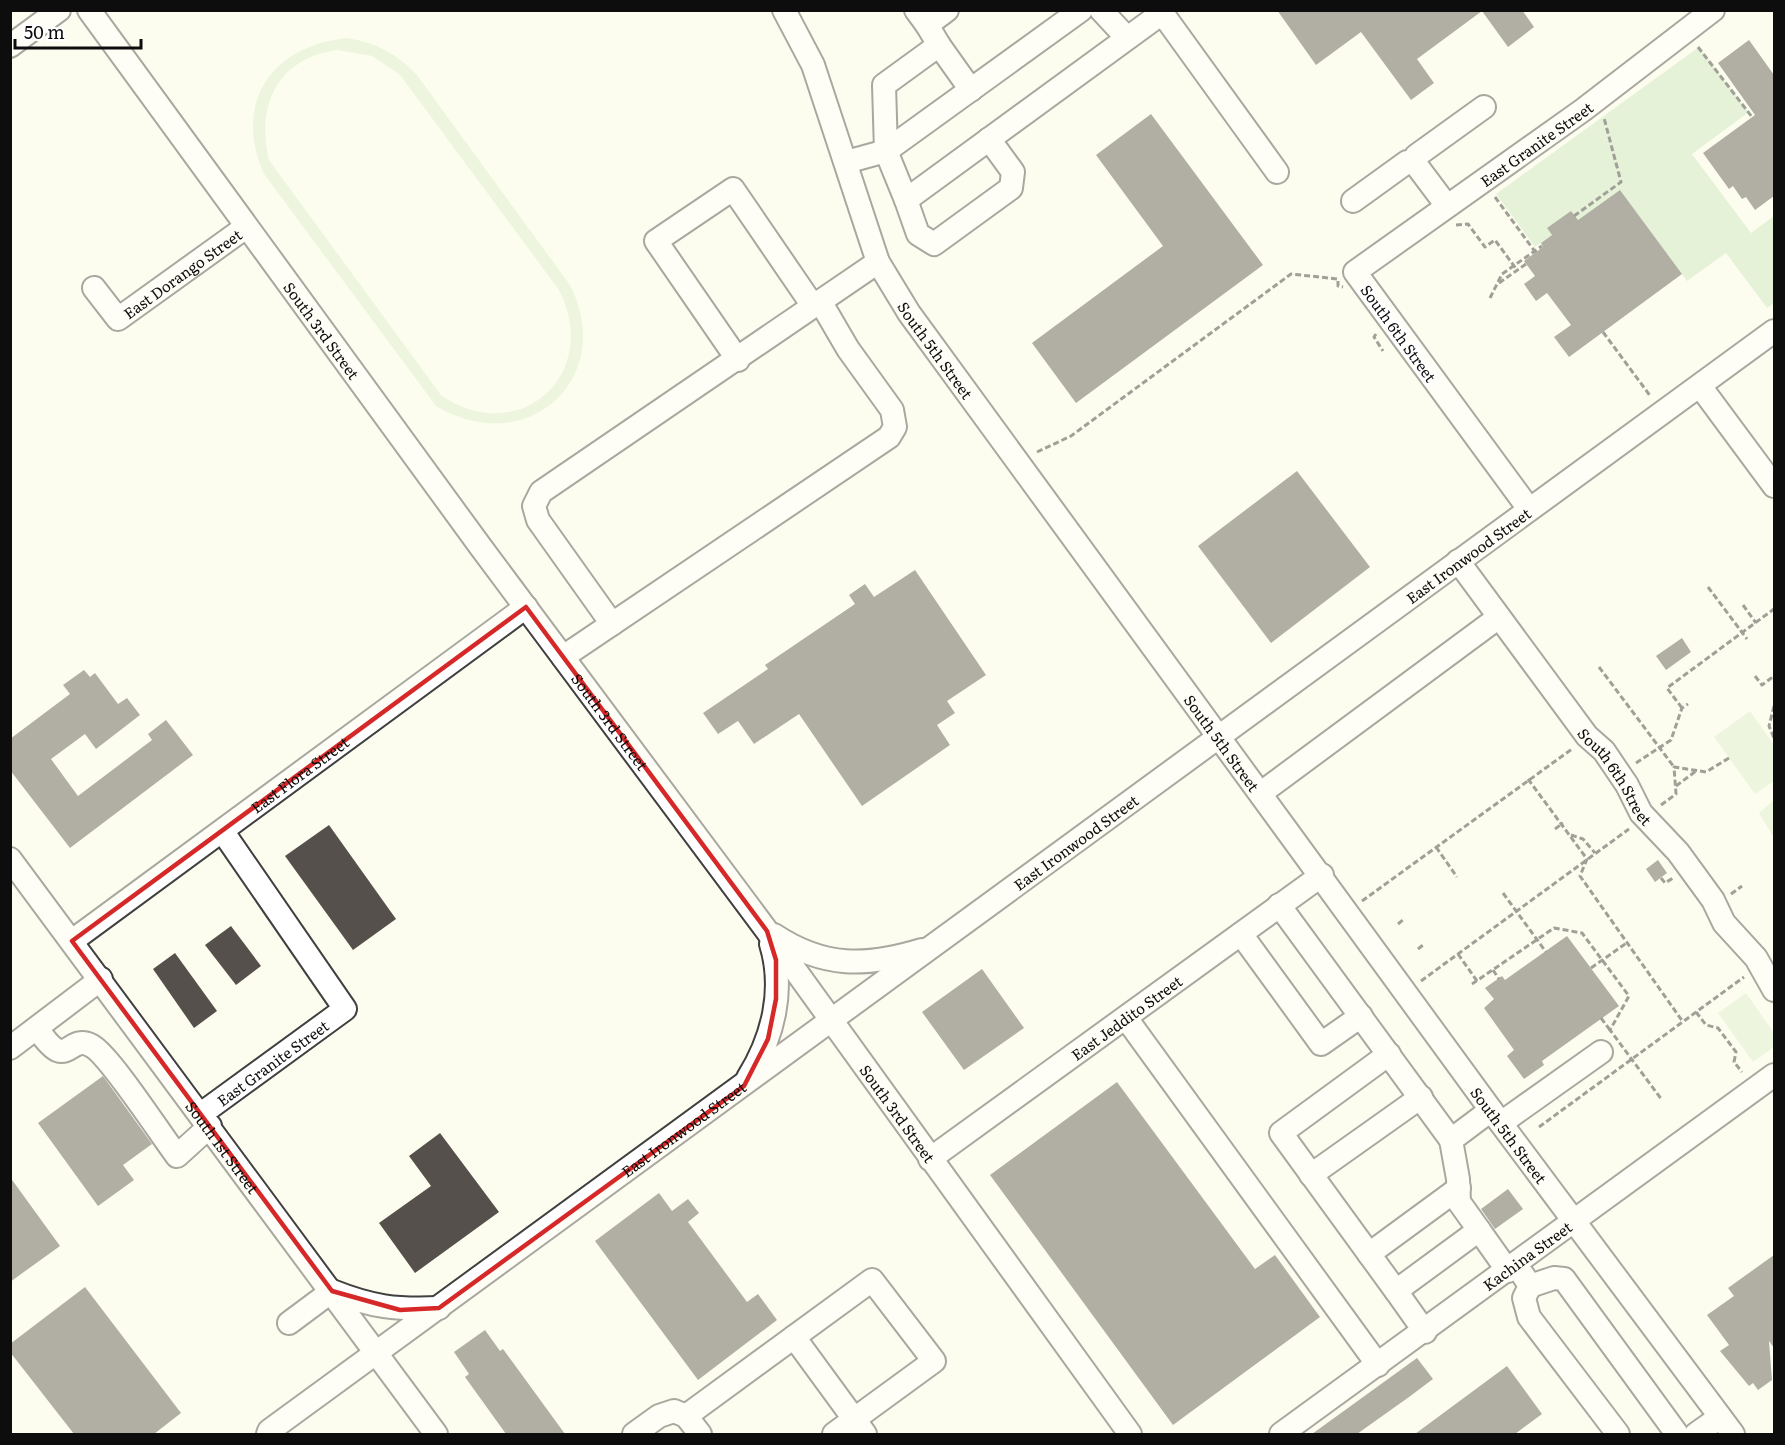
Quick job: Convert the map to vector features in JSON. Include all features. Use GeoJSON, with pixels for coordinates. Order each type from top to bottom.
{"type":"FeatureCollection","features":[{"type":"Feature","properties":{"kind":"street"},"geometry":{"type":"LineString","coordinates":[[10,46],[59,10]]}},
{"type":"Feature","properties":{"kind":"street","name":"South 3rd Street"},"geometry":{"type":"LineString","coordinates":[[89,10],[562,657],[767,931],[1130,1434]]}},
{"type":"Feature","properties":{"kind":"street","name":"South 5th Street"},"geometry":{"type":"LineString","coordinates":[[784,10],[813,65],[878,262],[909,313],[1496,1116],[1727,1426]]}},
{"type":"Feature","properties":{"kind":"street"},"geometry":{"type":"LineString","coordinates":[[947,10],[922,18],[971,90]]}},
{"type":"Feature","properties":{"kind":"street"},"geometry":{"type":"LineString","coordinates":[[846,162],[886,151],[1081,10]]}},
{"type":"Feature","properties":{"kind":"street"},"geometry":{"type":"LineString","coordinates":[[1101,10],[1127,38]]}},
{"type":"Feature","properties":{"kind":"street","name":"East Granite Street"},"geometry":{"type":"LineString","coordinates":[[1352,280],[1448,216],[1483,181],[1583,110],[1713,10]]}},
{"type":"Feature","properties":{"kind":"street"},"geometry":{"type":"LineString","coordinates":[[906,200],[1161,12],[1278,172]]}},
{"type":"Feature","properties":{"kind":"street"},"geometry":{"type":"LineString","coordinates":[[939,45],[884,85],[886,151],[918,234],[934,244],[1011,188],[1013,172],[989,139]]}},
{"type":"Feature","properties":{"kind":"street"},"geometry":{"type":"LineString","coordinates":[[1414,162],[1416,156],[1484,107]]}},
{"type":"Feature","properties":{"kind":"street"},"geometry":{"type":"LineString","coordinates":[[1353,201],[1407,162],[1414,162]]}},
{"type":"Feature","properties":{"kind":"street"},"geometry":{"type":"LineString","coordinates":[[1414,162],[1448,216]]}},
{"type":"Feature","properties":{"kind":"street"},"geometry":{"type":"LineString","coordinates":[[562,657],[889,437],[895,427],[892,410],[733,189],[656,241],[738,360]]}},
{"type":"Feature","properties":{"kind":"street","name":"East Dorango Street"},"geometry":{"type":"LineString","coordinates":[[94,288],[118,319],[246,227]]}},
{"type":"Feature","properties":{"kind":"street"},"geometry":{"type":"LineString","coordinates":[[612,624],[538,520],[534,506],[541,492],[738,360],[878,262]]}},
{"type":"Feature","properties":{"kind":"street","name":"South 6th Street"},"geometry":{"type":"LineString","coordinates":[[1352,280],[1529,509]]}},
{"type":"Feature","properties":{"kind":"street","name":"East Ironwood Street"},"geometry":{"type":"LineString","coordinates":[[268,1434],[269,1431],[1774,331]]}},
{"type":"Feature","properties":{"kind":"street"},"geometry":{"type":"LineString","coordinates":[[1700,386],[1774,486]]}},
{"type":"Feature","properties":{"kind":"street","name":"South 6th Street"},"geometry":{"type":"LineString","coordinates":[[1458,561],[1558,698],[1590,739],[1604,751],[1645,816],[1678,852],[1713,900],[1724,923],[1760,965],[1774,990]]}},
{"type":"Feature","properties":{"kind":"street","name":"East Flora Street"},"geometry":{"type":"LineString","coordinates":[[72,941],[526,607]]}},
{"type":"Feature","properties":{"kind":"street"},"geometry":{"type":"LineString","coordinates":[[1261,793],[1499,617]]}},
{"type":"Feature","properties":{"kind":"street","name":"East Granite Street"},"geometry":{"type":"LineString","coordinates":[[37,1028],[55,1051],[62,1053],[84,1044],[93,1046],[177,1156],[206,1120],[345,1009],[223,832]]}},
{"type":"Feature","properties":{"kind":"street","name":"South 1st Street"},"geometry":{"type":"LineString","coordinates":[[10,859],[206,1120],[436,1434]]}},
{"type":"Feature","properties":{"kind":"street","name":"East Jeddito Street"},"geometry":{"type":"LineString","coordinates":[[930,1159],[1322,875]]}},
{"type":"Feature","properties":{"kind":"street"},"geometry":{"type":"LineString","coordinates":[[1279,905],[1451,1140],[1459,1202],[1479,1230],[1530,1286]]}},
{"type":"Feature","properties":{"kind":"street"},"geometry":{"type":"LineString","coordinates":[[767,931],[802,951],[836,962],[874,961],[936,945]]}},
{"type":"Feature","properties":{"kind":"street"},"geometry":{"type":"LineString","coordinates":[[744,1086],[768,1039],[776,999],[776,960],[767,931]]}},
{"type":"Feature","properties":{"kind":"street"},"geometry":{"type":"LineString","coordinates":[[1240,934],[1321,1044],[1361,1016]]}},
{"type":"Feature","properties":{"kind":"street"},"geometry":{"type":"LineString","coordinates":[[10,1048],[100,979]]}},
{"type":"Feature","properties":{"kind":"street"},"geometry":{"type":"LineString","coordinates":[[1126,1018],[1378,1365]]}},
{"type":"Feature","properties":{"kind":"street"},"geometry":{"type":"LineString","coordinates":[[1451,1140],[1496,1116],[1601,1052]]}},
{"type":"Feature","properties":{"kind":"street"},"geometry":{"type":"LineString","coordinates":[[1389,1054],[1281,1133],[1425,1332]]}},
{"type":"Feature","properties":{"kind":"street","name":"Kachina Street"},"geometry":{"type":"LineString","coordinates":[[1281,1434],[1425,1332],[1774,1075]]}},
{"type":"Feature","properties":{"kind":"street"},"geometry":{"type":"LineString","coordinates":[[1311,1175],[1420,1097]]}},
{"type":"Feature","properties":{"kind":"street"},"geometry":{"type":"LineString","coordinates":[[1369,1254],[1459,1188]]}},
{"type":"Feature","properties":{"kind":"street"},"geometry":{"type":"LineString","coordinates":[[1396,1291],[1479,1230]]}},
{"type":"Feature","properties":{"kind":"street"},"geometry":{"type":"LineString","coordinates":[[1618,1434],[1529,1317],[1524,1298],[1530,1286],[1554,1278],[1564,1280],[1677,1434]]}},
{"type":"Feature","properties":{"kind":"street"},"geometry":{"type":"LineString","coordinates":[[686,1416],[872,1280],[934,1361],[860,1427],[834,1434]]}},
{"type":"Feature","properties":{"kind":"street"},"geometry":{"type":"LineString","coordinates":[[289,1323],[332,1291],[363,1304],[400,1310],[439,1308]]}},
{"type":"Feature","properties":{"kind":"street"},"geometry":{"type":"LineString","coordinates":[[794,1337],[860,1427]]}},
{"type":"Feature","properties":{"kind":"street"},"geometry":{"type":"LineString","coordinates":[[634,1434],[667,1412],[681,1412],[700,1434]]}},
{"type":"Feature","properties":{"kind":"street"},"geometry":{"type":"LineString","coordinates":[[1696,1434],[1727,1426]]}},
{"type":"Feature","properties":{"kind":"path"},"geometry":{"type":"LineString","coordinates":[[1687,31],[1752,117]]}},
{"type":"Feature","properties":{"kind":"path"},"geometry":{"type":"LineString","coordinates":[[1574,216],[1621,182],[1603,113]]}},
{"type":"Feature","properties":{"kind":"path"},"geometry":{"type":"LineString","coordinates":[[1483,181],[1535,252]]}},
{"type":"Feature","properties":{"kind":"path"},"geometry":{"type":"LineString","coordinates":[[1448,216],[1468,224],[1485,247],[1495,240],[1517,270]]}},
{"type":"Feature","properties":{"kind":"path"},"geometry":{"type":"LineString","coordinates":[[1490,298],[1502,274],[1542,246]]}},
{"type":"Feature","properties":{"kind":"path"},"geometry":{"type":"LineString","coordinates":[[1497,284],[1526,264]]}},
{"type":"Feature","properties":{"kind":"path"},"geometry":{"type":"LineString","coordinates":[[1037,452],[1071,436],[1291,274],[1338,279],[1338,286],[1352,280]]}},
{"type":"Feature","properties":{"kind":"path"},"geometry":{"type":"LineString","coordinates":[[1377,331],[1374,337],[1383,351]]}},
{"type":"Feature","properties":{"kind":"path"},"geometry":{"type":"LineString","coordinates":[[1603,332],[1651,397]]}},
{"type":"Feature","properties":{"kind":"path"},"geometry":{"type":"LineString","coordinates":[[1708,587],[1747,639]]}},
{"type":"Feature","properties":{"kind":"path"},"geometry":{"type":"LineString","coordinates":[[1743,605],[1756,623]]}},
{"type":"Feature","properties":{"kind":"path"},"geometry":{"type":"LineString","coordinates":[[1682,708],[1667,688],[1774,609]]}},
{"type":"Feature","properties":{"kind":"path"},"geometry":{"type":"LineString","coordinates":[[1420,981],[1676,794],[1674,767],[1599,667]]}},
{"type":"Feature","properties":{"kind":"path"},"geometry":{"type":"LineString","coordinates":[[1755,676],[1762,685],[1774,676]]}},
{"type":"Feature","properties":{"kind":"path"},"geometry":{"type":"LineString","coordinates":[[1620,775],[1671,740],[1682,708],[1688,704]]}},
{"type":"Feature","properties":{"kind":"path"},"geometry":{"type":"LineString","coordinates":[[1774,706],[1769,726],[1774,738]]}},
{"type":"Feature","properties":{"kind":"path"},"geometry":{"type":"LineString","coordinates":[[1362,901],[1566,751],[1590,739]]}},
{"type":"Feature","properties":{"kind":"path"},"geometry":{"type":"LineString","coordinates":[[1674,767],[1706,772],[1729,758]]}},
{"type":"Feature","properties":{"kind":"path"},"geometry":{"type":"LineString","coordinates":[[1699,771],[1705,777]]}},
{"type":"Feature","properties":{"kind":"path"},"geometry":{"type":"LineString","coordinates":[[1676,788],[1699,771]]}},
{"type":"Feature","properties":{"kind":"path"},"geometry":{"type":"LineString","coordinates":[[1528,779],[1563,823],[1587,859]]}},
{"type":"Feature","properties":{"kind":"path"},"geometry":{"type":"LineString","coordinates":[[1676,788],[1680,795]]}},
{"type":"Feature","properties":{"kind":"path"},"geometry":{"type":"LineString","coordinates":[[1544,815],[1551,810]]}},
{"type":"Feature","properties":{"kind":"path"},"geometry":{"type":"LineString","coordinates":[[1555,829],[1563,823]]}},
{"type":"Feature","properties":{"kind":"path"},"geometry":{"type":"LineString","coordinates":[[1571,835],[1583,839],[1595,854]]}},
{"type":"Feature","properties":{"kind":"path"},"geometry":{"type":"LineString","coordinates":[[1436,847],[1458,877]]}},
{"type":"Feature","properties":{"kind":"path"},"geometry":{"type":"LineString","coordinates":[[1587,859],[1580,876],[1683,1022]]}},
{"type":"Feature","properties":{"kind":"path"},"geometry":{"type":"LineString","coordinates":[[1503,893],[1546,952]]}},
{"type":"Feature","properties":{"kind":"path"},"geometry":{"type":"LineString","coordinates":[[1398,924],[1404,919]]}},
{"type":"Feature","properties":{"kind":"path"},"geometry":{"type":"LineString","coordinates":[[1473,984],[1554,928],[1582,933],[1629,996],[1610,1030]]}},
{"type":"Feature","properties":{"kind":"path"},"geometry":{"type":"LineString","coordinates":[[1591,968],[1628,942]]}},
{"type":"Feature","properties":{"kind":"path"},"geometry":{"type":"LineString","coordinates":[[1418,949],[1423,945]]}},
{"type":"Feature","properties":{"kind":"path"},"geometry":{"type":"LineString","coordinates":[[1458,954],[1477,981]]}},
{"type":"Feature","properties":{"kind":"path"},"geometry":{"type":"LineString","coordinates":[[1539,1127],[1760,965]]}},
{"type":"Feature","properties":{"kind":"path"},"geometry":{"type":"LineString","coordinates":[[1493,970],[1499,979]]}},
{"type":"Feature","properties":{"kind":"path"},"geometry":{"type":"LineString","coordinates":[[1696,1012],[1706,1025],[1718,1028],[1736,1052],[1734,1062],[1742,1072]]}},
{"type":"Feature","properties":{"kind":"path"},"geometry":{"type":"LineString","coordinates":[[1601,1018],[1662,1100]]}},
{"type":"Feature","properties":{"kind":"highlighted area"},"geometry":{"type":"Polygon","coordinates":[[[526,607],[767,931],[776,960],[776,999],[768,1039],[744,1086],[439,1308],[400,1310],[332,1291],[72,941],[526,607]]]}},
{"type":"Feature","properties":{"kind":"green space"},"geometry":{"type":"Polygon","coordinates":[[[347,38],[368,43],[394,55],[409,67],[570,285],[582,320],[582,352],[572,379],[554,401],[530,416],[501,423],[469,420],[436,406],[264,174],[255,148],[253,124],[256,102],[265,82],[279,65],[298,52],[321,43],[347,38]],[[337,50],[317,55],[300,63],[286,74],[276,87],[269,103],[266,140],[269,160],[441,395],[470,409],[498,413],[524,408],[545,394],[561,374],[570,349],[569,321],[559,290],[400,75],[372,56],[337,50]]]}},
{"type":"Feature","properties":{"kind":"green space"},"geometry":{"type":"Polygon","coordinates":[[[1699,47],[1749,112],[1692,154],[1751,233],[1774,216],[1774,303],[1767,308],[1726,253],[1687,281],[1620,190],[1578,220],[1547,228],[1552,235],[1535,247],[1496,194],[1699,47]]]}},
{"type":"Feature","properties":{"kind":"green space"},"geometry":{"type":"Polygon","coordinates":[[[1750,711],[1774,745],[1774,781],[1755,794],[1714,737],[1750,711]]]}},
{"type":"Feature","properties":{"kind":"green space"},"geometry":{"type":"Polygon","coordinates":[[[1774,800],[1774,838],[1759,813],[1774,800]]]}},
{"type":"Feature","properties":{"kind":"green space"},"geometry":{"type":"Polygon","coordinates":[[[1746,993],[1774,1033],[1774,1047],[1753,1062],[1718,1013],[1746,993]]]}},
{"type":"Feature","properties":{"kind":"building"},"geometry":{"type":"Polygon","coordinates":[[[1277,10],[1522,10],[1534,27],[1508,47],[1482,11],[1417,59],[1434,83],[1411,100],[1361,32],[1316,65],[1277,10]]]}},
{"type":"Feature","properties":{"kind":"building"},"geometry":{"type":"Polygon","coordinates":[[[1749,40],[1774,75],[1774,196],[1755,210],[1746,197],[1742,199],[1733,186],[1729,189],[1703,153],[1755,115],[1718,63],[1749,40]]]}},
{"type":"Feature","properties":{"kind":"building"},"geometry":{"type":"Polygon","coordinates":[[[1151,114],[1263,265],[1076,403],[1032,343],[1163,246],[1096,155],[1151,114]]]}},
{"type":"Feature","properties":{"kind":"building"},"geometry":{"type":"Polygon","coordinates":[[[1620,190],[1682,274],[1569,357],[1554,337],[1571,325],[1547,293],[1536,301],[1524,284],[1535,276],[1524,261],[1543,247],[1541,243],[1552,235],[1547,228],[1571,211],[1578,220],[1620,190]]]}},
{"type":"Feature","properties":{"kind":"building"},"geometry":{"type":"Polygon","coordinates":[[[1297,471],[1370,567],[1271,643],[1198,546],[1297,471]]]}},
{"type":"Feature","properties":{"kind":"building"},"geometry":{"type":"Polygon","coordinates":[[[915,570],[986,675],[947,701],[955,713],[937,725],[950,745],[862,806],[799,714],[754,744],[738,721],[718,734],[703,713],[768,669],[765,665],[855,604],[849,595],[865,584],[874,597],[915,570]]]}},
{"type":"Feature","properties":{"kind":"building"},"geometry":{"type":"Polygon","coordinates":[[[1682,638],[1691,652],[1666,670],[1656,656],[1682,638]]]}},
{"type":"Feature","properties":{"kind":"building"},"geometry":{"type":"Polygon","coordinates":[[[84,670],[90,677],[95,673],[118,704],[127,698],[140,715],[96,749],[85,734],[51,759],[78,796],[152,740],[148,734],[166,720],[193,755],[70,848],[10,770],[10,739],[70,694],[63,685],[84,670]]]}},
{"type":"Feature","properties":{"kind":"building"},"geometry":{"type":"Polygon","coordinates":[[[329,825],[396,919],[353,950],[285,856],[329,825]]]}},
{"type":"Feature","properties":{"kind":"building"},"geometry":{"type":"Polygon","coordinates":[[[1658,860],[1667,873],[1655,882],[1646,869],[1658,860]]]}},
{"type":"Feature","properties":{"kind":"building"},"geometry":{"type":"Polygon","coordinates":[[[231,926],[261,966],[236,985],[205,945],[231,926]]]}},
{"type":"Feature","properties":{"kind":"building"},"geometry":{"type":"Polygon","coordinates":[[[1567,936],[1619,1006],[1542,1061],[1544,1065],[1524,1079],[1507,1056],[1514,1050],[1484,1008],[1494,999],[1485,988],[1502,976],[1505,980],[1567,936]]]}},
{"type":"Feature","properties":{"kind":"building"},"geometry":{"type":"Polygon","coordinates":[[[175,953],[217,1011],[194,1028],[153,969],[175,953]]]}},
{"type":"Feature","properties":{"kind":"building"},"geometry":{"type":"Polygon","coordinates":[[[982,969],[1024,1028],[964,1070],[922,1012],[982,969]]]}},
{"type":"Feature","properties":{"kind":"building"},"geometry":{"type":"Polygon","coordinates":[[[103,1076],[152,1144],[123,1165],[134,1180],[98,1206],[38,1123],[103,1076]]]}},
{"type":"Feature","properties":{"kind":"building"},"geometry":{"type":"Polygon","coordinates":[[[1117,1082],[1255,1269],[1275,1255],[1320,1317],[1173,1425],[990,1175],[1117,1082]]]}},
{"type":"Feature","properties":{"kind":"building"},"geometry":{"type":"Polygon","coordinates":[[[440,1133],[499,1212],[415,1273],[379,1223],[431,1186],[409,1156],[440,1133]]]}},
{"type":"Feature","properties":{"kind":"building"},"geometry":{"type":"Polygon","coordinates":[[[10,1177],[60,1246],[10,1282],[10,1177]]]}},
{"type":"Feature","properties":{"kind":"building"},"geometry":{"type":"Polygon","coordinates":[[[1508,1189],[1523,1209],[1495,1229],[1481,1209],[1508,1189]]]}},
{"type":"Feature","properties":{"kind":"building"},"geometry":{"type":"Polygon","coordinates":[[[659,1193],[672,1211],[688,1199],[699,1213],[688,1222],[747,1302],[758,1294],[777,1320],[698,1380],[595,1241],[659,1193]]]}},
{"type":"Feature","properties":{"kind":"building"},"geometry":{"type":"Polygon","coordinates":[[[1774,1255],[1774,1348],[1769,1341],[1772,1380],[1758,1390],[1753,1383],[1749,1386],[1720,1351],[1729,1345],[1707,1315],[1734,1296],[1728,1288],[1774,1255]]]}},
{"type":"Feature","properties":{"kind":"building"},"geometry":{"type":"Polygon","coordinates":[[[85,1287],[181,1413],[154,1434],[74,1434],[10,1352],[10,1344],[85,1287]]]}},
{"type":"Feature","properties":{"kind":"building"},"geometry":{"type":"Polygon","coordinates":[[[485,1330],[500,1351],[503,1349],[565,1434],[506,1434],[465,1377],[469,1374],[454,1352],[485,1330]]]}},
{"type":"Feature","properties":{"kind":"building"},"geometry":{"type":"Polygon","coordinates":[[[1417,1358],[1433,1379],[1409,1397],[1357,1434],[1312,1434],[1417,1358]]]}},
{"type":"Feature","properties":{"kind":"building"},"geometry":{"type":"Polygon","coordinates":[[[1507,1366],[1542,1414],[1515,1434],[1415,1434],[1507,1366]]]}}]}
